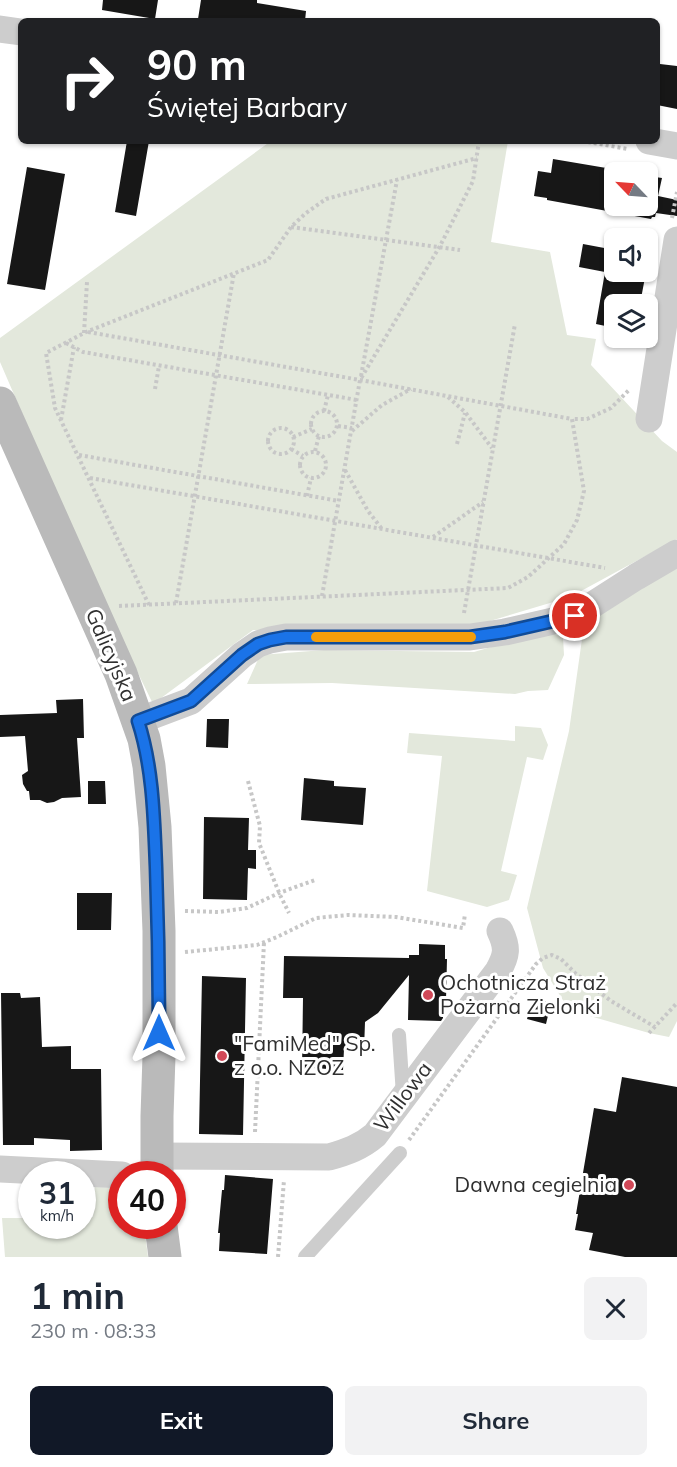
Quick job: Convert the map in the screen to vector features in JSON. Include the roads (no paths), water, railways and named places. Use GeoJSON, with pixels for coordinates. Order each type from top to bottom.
{"type":"FeatureCollection","features":[{"type":"Feature","properties":{"kind":"street"},"geometry":{"type":"LineString","coordinates":[[0,29],[18,32]]}},
{"type":"Feature","properties":{"kind":"street"},"geometry":{"type":"LineString","coordinates":[[660,143],[677,146]]}},
{"type":"Feature","properties":{"kind":"street"},"geometry":{"type":"LineString","coordinates":[[649,419],[677,240]]}},
{"type":"Feature","properties":{"kind":"street","name":"Galicyjska"},"geometry":{"type":"LineString","coordinates":[[0,403],[121,674],[144,739],[149,766],[154,827],[159,931],[156,1161]]}},
{"type":"Feature","properties":{"kind":"street"},"geometry":{"type":"LineString","coordinates":[[138,721],[191,701],[242,655],[258,644],[270,640],[286,637],[470,637],[505,632],[575,616],[677,553]]}},
{"type":"Feature","properties":{"kind":"street","name":"Willowa"},"geometry":{"type":"LineString","coordinates":[[186,1164],[329,1157],[365,1144],[375,1135],[498,971],[506,951],[506,943],[500,931]]}},
{"type":"Feature","properties":{"kind":"street"},"geometry":{"type":"LineString","coordinates":[[0,1168],[108,1174]]}},
{"type":"Feature","properties":{"kind":"street"},"geometry":{"type":"LineString","coordinates":[[163,1239],[165,1257]]}},
{"type":"Feature","properties":{"kind":"lane"},"geometry":{"type":"LineString","coordinates":[[399,1035],[403,1097]]}},
{"type":"Feature","properties":{"kind":"lane"},"geometry":{"type":"LineString","coordinates":[[305,1257],[400,1153]]}},
{"type":"Feature","properties":{"kind":"place","name":"Ochotnicza Straż Pożarna Zielonki"},"geometry":{"type":"Point","coordinates":[428,995]}},
{"type":"Feature","properties":{"kind":"place","name":"\"FamiMed\" Sp. z o.o. NZOZ"},"geometry":{"type":"Point","coordinates":[222,1056]}},
{"type":"Feature","properties":{"kind":"place","name":"Dawna cegielnia"},"geometry":{"type":"Point","coordinates":[629,1185]}}]}
